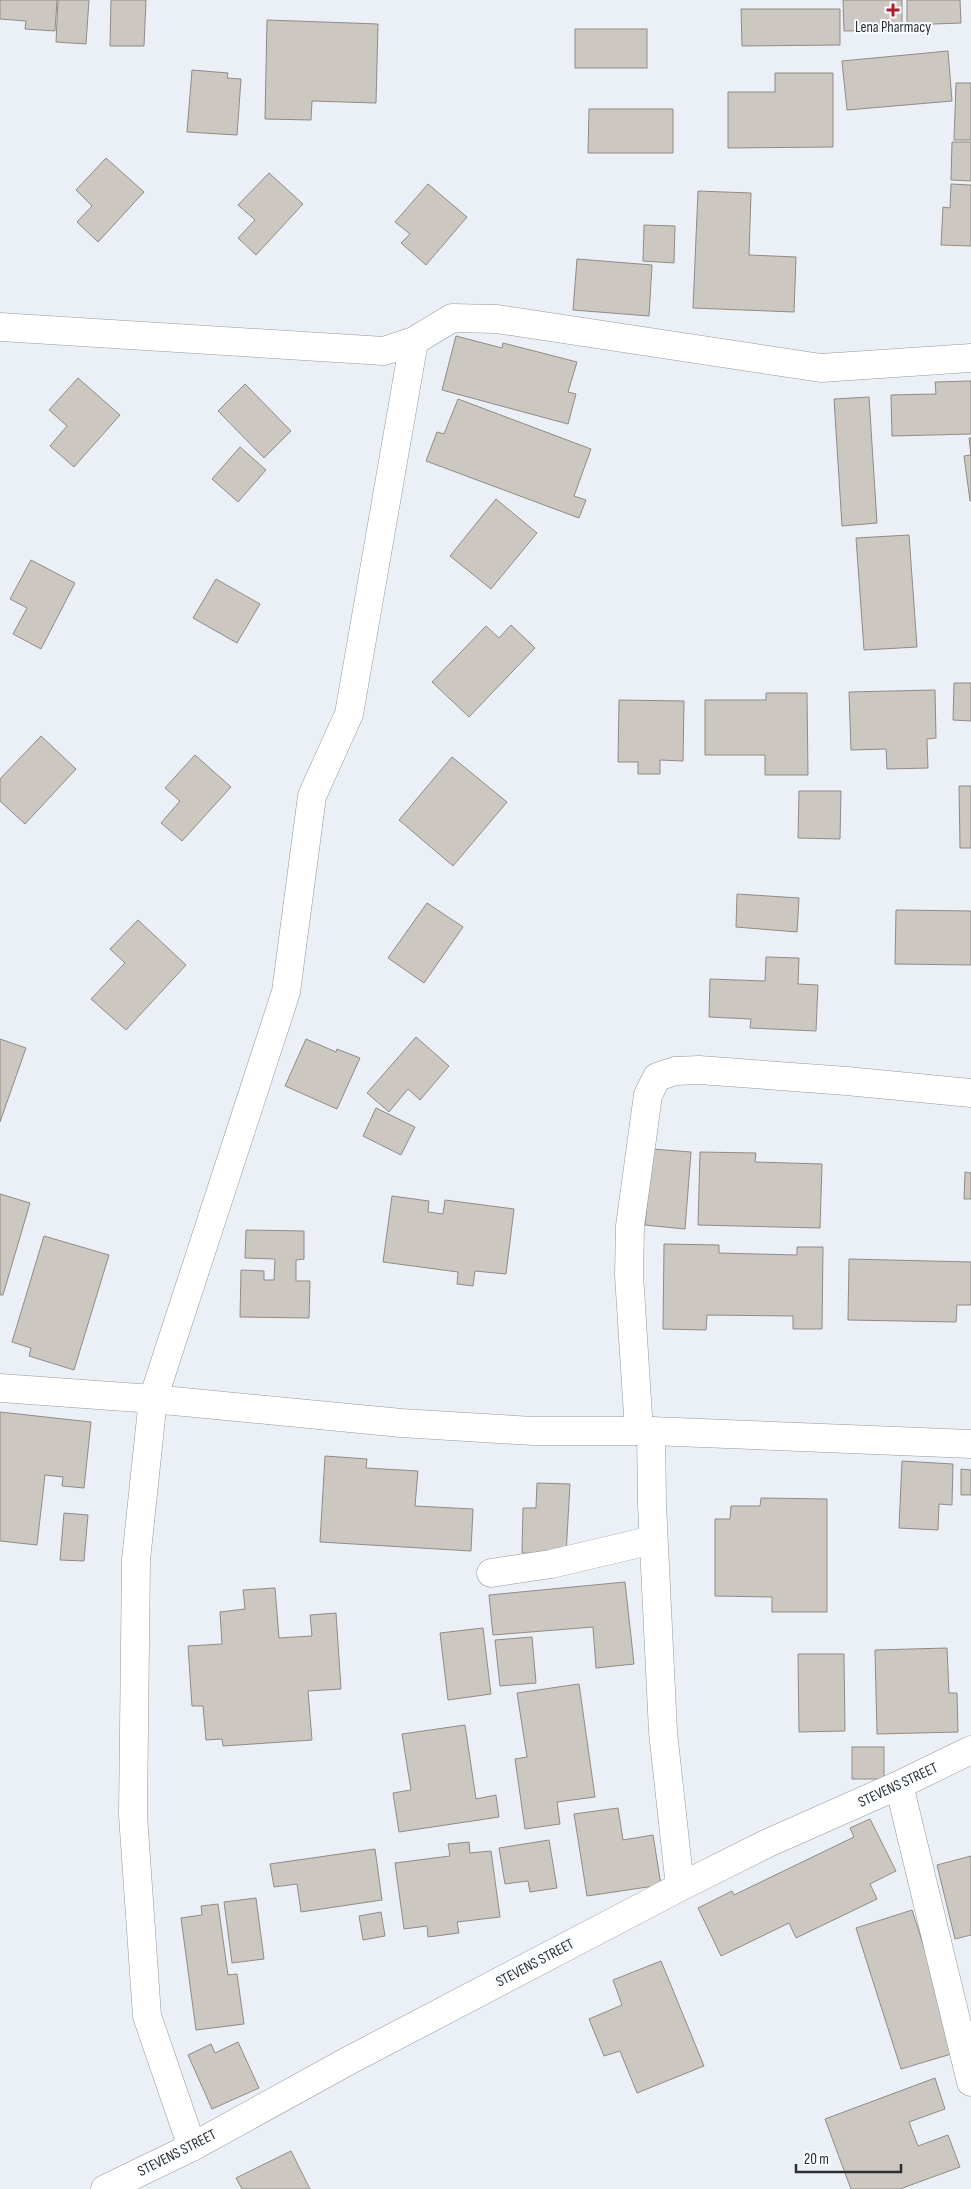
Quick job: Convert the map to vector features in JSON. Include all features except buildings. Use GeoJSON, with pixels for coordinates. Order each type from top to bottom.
{"type":"FeatureCollection","features":[{"type":"Feature","properties":{"kind":"street"},"geometry":{"type":"LineString","coordinates":[[0,327],[384,351],[414,341],[452,318],[497,319],[821,368],[971,358]]}},
{"type":"Feature","properties":{"kind":"street"},"geometry":{"type":"LineString","coordinates":[[192,2148],[147,2016],[133,1815],[136,1560],[153,1399],[286,992],[312,796],[349,714],[414,341]]}},
{"type":"Feature","properties":{"kind":"street"},"geometry":{"type":"LineString","coordinates":[[680,1887],[663,1732],[654,1540],[645,1431],[628,1275],[630,1226],[648,1095],[657,1077],[675,1071],[699,1070],[848,1081],[971,1093]]}},
{"type":"Feature","properties":{"kind":"street"},"geometry":{"type":"LineString","coordinates":[[0,1388],[153,1399],[411,1424],[533,1432],[645,1431],[971,1444]]}},
{"type":"Feature","properties":{"kind":"street"},"geometry":{"type":"LineString","coordinates":[[491,1573],[551,1564],[654,1540]]}},
{"type":"Feature","properties":{"kind":"street","name":"STEVENS STREET"},"geometry":{"type":"LineString","coordinates":[[105,2189],[192,2148],[348,2061],[680,1887],[768,1843],[899,1785],[971,1750]]}},
{"type":"Feature","properties":{"kind":"street"},"geometry":{"type":"LineString","coordinates":[[899,1785],[971,2082]]}},
{"type":"Feature","properties":{"kind":"place","name":"Lena Pharmacy"},"geometry":{"type":"Point","coordinates":[893,10]}}]}
